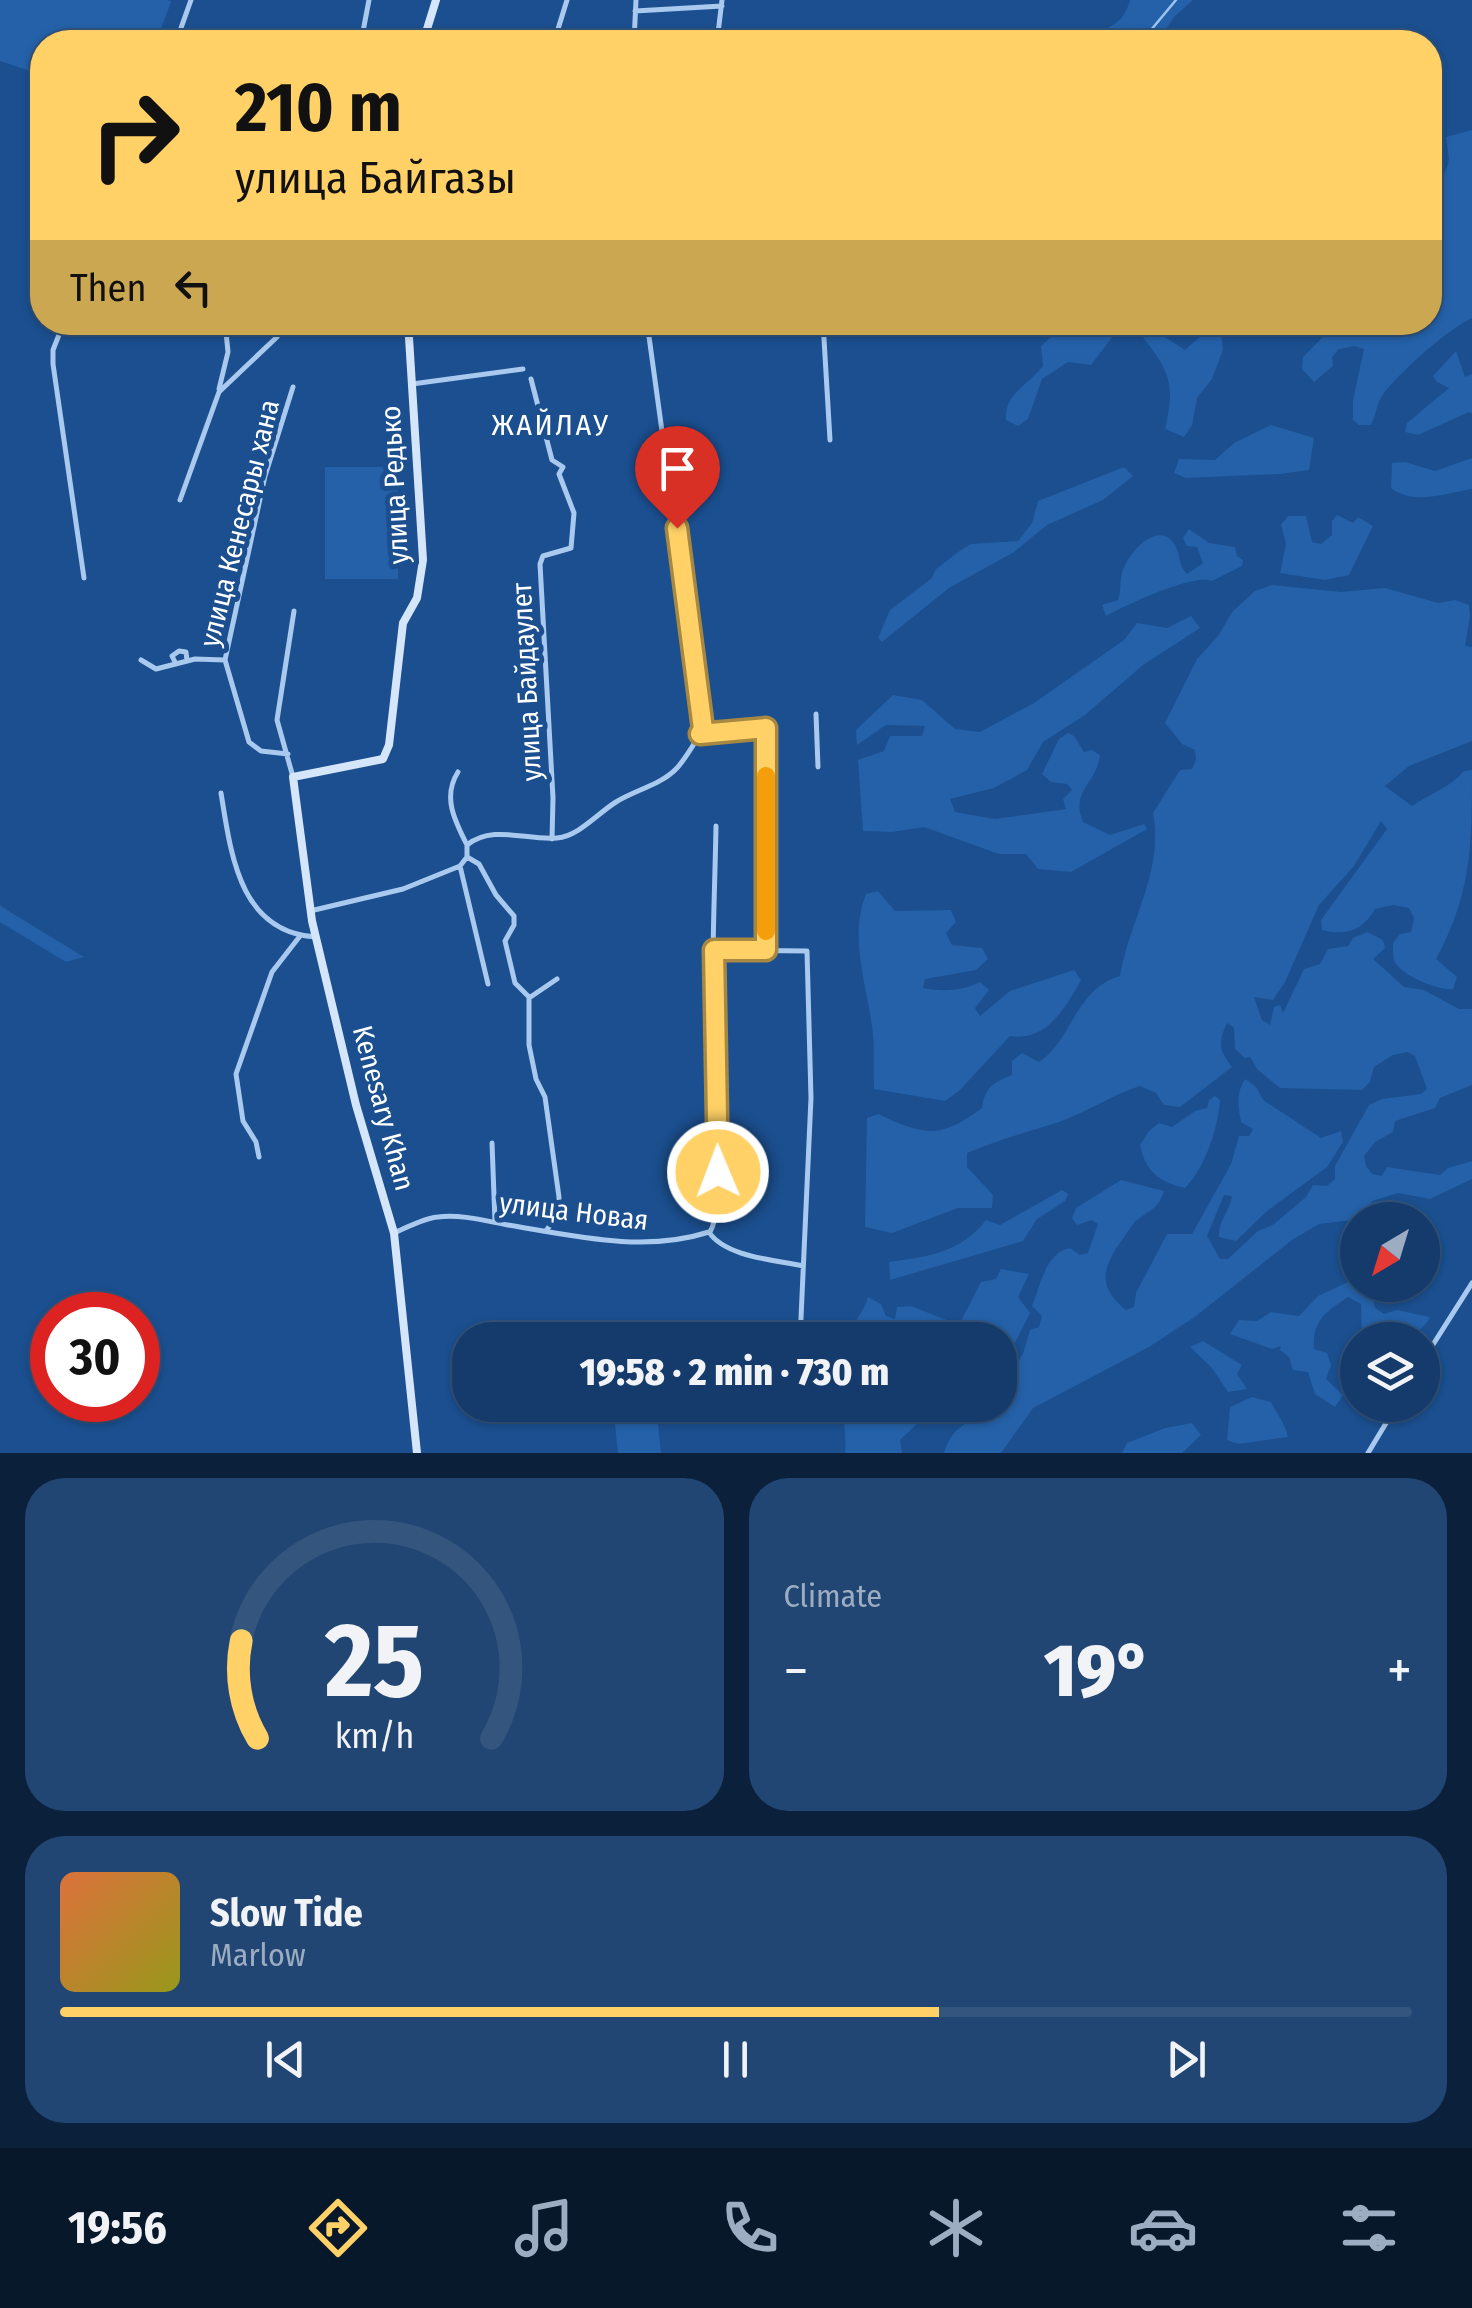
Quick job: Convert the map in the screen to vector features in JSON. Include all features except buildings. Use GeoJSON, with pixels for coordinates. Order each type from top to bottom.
{"type":"FeatureCollection","features":[{"type":"Feature","properties":{"kind":"street"},"geometry":{"type":"LineString","coordinates":[[180,30],[191,0]]}},
{"type":"Feature","properties":{"kind":"street"},"geometry":{"type":"LineString","coordinates":[[364,30],[370,0]]}},
{"type":"Feature","properties":{"kind":"street"},"geometry":{"type":"LineString","coordinates":[[427,30],[436,0]]}},
{"type":"Feature","properties":{"kind":"street"},"geometry":{"type":"LineString","coordinates":[[558,30],[568,0]]}},
{"type":"Feature","properties":{"kind":"street"},"geometry":{"type":"LineString","coordinates":[[634,30],[636,0]]}},
{"type":"Feature","properties":{"kind":"street"},"geometry":{"type":"LineString","coordinates":[[635,12],[722,3],[719,30]]}},
{"type":"Feature","properties":{"kind":"street"},"geometry":{"type":"LineString","coordinates":[[59,335],[53,364],[84,578]]}},
{"type":"Feature","properties":{"kind":"street"},"geometry":{"type":"LineString","coordinates":[[180,500],[218,392],[228,352],[226,335]]}},
{"type":"Feature","properties":{"kind":"street"},"geometry":{"type":"LineString","coordinates":[[218,392],[278,335]]}},
{"type":"Feature","properties":{"kind":"street","name":"улица Редько"},"geometry":{"type":"LineString","coordinates":[[292,777],[383,758],[389,745],[404,622],[417,598],[423,560],[409,335]]}},
{"type":"Feature","properties":{"kind":"street"},"geometry":{"type":"LineString","coordinates":[[467,845],[477,838],[501,834],[552,839],[564,836],[619,800],[669,774],[703,729],[650,335]]}},
{"type":"Feature","properties":{"kind":"street"},"geometry":{"type":"LineString","coordinates":[[824,335],[830,440]]}},
{"type":"Feature","properties":{"kind":"street"},"geometry":{"type":"LineString","coordinates":[[412,384],[523,369]]}},
{"type":"Feature","properties":{"kind":"street","name":"улица Байдаулет"},"geometry":{"type":"LineString","coordinates":[[531,379],[552,460],[563,467],[559,474],[574,512],[571,548],[544,556],[540,564],[552,839]]}},
{"type":"Feature","properties":{"kind":"street","name":"улица Кенесары хана"},"geometry":{"type":"LineString","coordinates":[[288,754],[261,750],[249,742],[224,660],[265,476],[293,387]]}},
{"type":"Feature","properties":{"kind":"street"},"geometry":{"type":"LineString","coordinates":[[292,777],[276,720],[294,611]]}},
{"type":"Feature","properties":{"kind":"street"},"geometry":{"type":"LineString","coordinates":[[176,664],[172,656],[179,650],[186,652],[187,661]]}},
{"type":"Feature","properties":{"kind":"street"},"geometry":{"type":"LineString","coordinates":[[141,660],[152,668],[187,661],[224,660]]}},
{"type":"Feature","properties":{"kind":"street"},"geometry":{"type":"LineString","coordinates":[[816,714],[818,766]]}},
{"type":"Feature","properties":{"kind":"street"},"geometry":{"type":"LineString","coordinates":[[700,734],[766,728],[766,950]]}},
{"type":"Feature","properties":{"kind":"street"},"geometry":{"type":"LineString","coordinates":[[310,912],[403,889],[460,866],[467,857],[467,845],[450,802],[451,782],[458,772]]}},
{"type":"Feature","properties":{"kind":"street","name":"Kenesary Khan"},"geometry":{"type":"LineString","coordinates":[[292,777],[310,912],[356,1105],[394,1233],[417,1453]]}},
{"type":"Feature","properties":{"kind":"street"},"geometry":{"type":"LineString","coordinates":[[220,792],[231,850],[241,880],[260,912],[272,924],[300,936],[316,937]]}},
{"type":"Feature","properties":{"kind":"street"},"geometry":{"type":"LineString","coordinates":[[716,826],[718,1172],[716,1221],[709,1232],[714,1241],[734,1250],[803,1266]]}},
{"type":"Feature","properties":{"kind":"street"},"geometry":{"type":"LineString","coordinates":[[467,857],[479,864],[496,896],[514,916],[505,941],[515,984],[529,998],[529,1045],[536,1079],[545,1097],[559,1197],[558,1214],[546,1231]]}},
{"type":"Feature","properties":{"kind":"street"},"geometry":{"type":"LineString","coordinates":[[460,866],[488,984]]}},
{"type":"Feature","properties":{"kind":"street"},"geometry":{"type":"LineString","coordinates":[[258,1157],[256,1142],[243,1121],[236,1074],[272,972],[300,936]]}},
{"type":"Feature","properties":{"kind":"street"},"geometry":{"type":"LineString","coordinates":[[714,950],[807,951],[811,1098],[801,1322]]}},
{"type":"Feature","properties":{"kind":"street"},"geometry":{"type":"LineString","coordinates":[[529,998],[557,979]]}},
{"type":"Feature","properties":{"kind":"street"},"geometry":{"type":"LineString","coordinates":[[492,1143],[495,1222]]}},
{"type":"Feature","properties":{"kind":"street","name":"улица Новая"},"geometry":{"type":"LineString","coordinates":[[394,1233],[437,1216],[582,1238],[652,1242],[683,1240],[709,1232]]}},
{"type":"Feature","properties":{"kind":"street"},"geometry":{"type":"LineString","coordinates":[[1440,1333],[1472,1282]]}},
{"type":"Feature","properties":{"kind":"street"},"geometry":{"type":"LineString","coordinates":[[1368,1453],[1386,1422]]}},
{"type":"Feature","properties":{"kind":"shaded area"},"geometry":{"type":"Polygon","coordinates":[[[0,0],[171,2],[160,30],[30,30],[30,71],[0,61],[0,0]]]}},
{"type":"Feature","properties":{"kind":"shaded area"},"geometry":{"type":"Polygon","coordinates":[[[1130,0],[1193,0],[1165,30],[1103,30],[1115,24],[1130,0]]]}},
{"type":"Feature","properties":{"kind":"shaded area"},"geometry":{"type":"Polygon","coordinates":[[[1472,130],[1472,318],[1450,332],[1389,387],[1378,403],[1371,425],[1359,425],[1353,420],[1353,400],[1364,349],[1339,349],[1332,357],[1333,366],[1314,382],[1302,369],[1303,357],[1325,335],[1442,335],[1442,177],[1449,155],[1446,137],[1472,130]]]}},
{"type":"Feature","properties":{"kind":"shaded area"},"geometry":{"type":"Polygon","coordinates":[[[1053,335],[1114,335],[1091,365],[1068,362],[1042,379],[1028,419],[1018,426],[1006,420],[1006,411],[1013,396],[1043,366],[1041,346],[1053,335]]]}},
{"type":"Feature","properties":{"kind":"shaded area"},"geometry":{"type":"Polygon","coordinates":[[[1141,335],[1162,335],[1185,350],[1202,335],[1221,335],[1223,350],[1212,379],[1197,398],[1192,425],[1184,437],[1165,429],[1170,397],[1162,365],[1141,335]]]}},
{"type":"Feature","properties":{"kind":"shaded area"},"geometry":{"type":"Polygon","coordinates":[[[1456,351],[1465,377],[1472,374],[1472,414],[1418,435],[1405,432],[1407,423],[1449,388],[1433,376],[1456,351]]]}},
{"type":"Feature","properties":{"kind":"shaded area"},"geometry":{"type":"Polygon","coordinates":[[[1271,425],[1314,438],[1309,470],[1186,478],[1174,473],[1179,459],[1215,460],[1234,443],[1271,425]]]}},
{"type":"Feature","properties":{"kind":"shaded area"},"geometry":{"type":"Polygon","coordinates":[[[1472,458],[1472,489],[1420,497],[1391,488],[1392,463],[1405,462],[1435,471],[1472,458]]]}},
{"type":"Feature","properties":{"kind":"shaded area"},"geometry":{"type":"Polygon","coordinates":[[[325,467],[398,467],[398,579],[325,579],[325,467]]]}},
{"type":"Feature","properties":{"kind":"shaded area"},"geometry":{"type":"Polygon","coordinates":[[[1124,467],[1133,476],[1103,500],[1047,525],[1014,552],[949,588],[882,642],[878,638],[890,610],[961,550],[971,544],[1018,541],[1032,523],[1038,501],[1124,467]]]}},
{"type":"Feature","properties":{"kind":"shaded area"},"geometry":{"type":"Polygon","coordinates":[[[1337,515],[1353,523],[1358,517],[1373,526],[1349,575],[1325,580],[1280,573],[1286,544],[1281,525],[1288,516],[1306,516],[1312,542],[1321,544],[1332,535],[1332,521],[1337,515]]]}},
{"type":"Feature","properties":{"kind":"shaded area"},"geometry":{"type":"Polygon","coordinates":[[[1189,529],[1209,543],[1235,547],[1237,556],[1243,560],[1242,566],[1212,581],[1160,591],[1106,616],[1102,605],[1118,600],[1123,569],[1142,543],[1151,538],[1159,535],[1175,545],[1187,574],[1203,563],[1197,547],[1187,546],[1183,538],[1189,529]]]}},
{"type":"Feature","properties":{"kind":"shaded area"},"geometry":{"type":"Polygon","coordinates":[[[1272,585],[1341,592],[1385,588],[1438,603],[1455,600],[1469,605],[1465,646],[1472,647],[1472,741],[1409,766],[1385,786],[1412,806],[1464,771],[1472,770],[1463,890],[1436,959],[1457,977],[1453,989],[1420,981],[1397,966],[1393,943],[1400,934],[1411,932],[1414,918],[1409,908],[1393,905],[1375,909],[1359,927],[1346,932],[1322,930],[1321,920],[1387,829],[1381,821],[1354,866],[1319,905],[1273,1000],[1254,997],[1262,1020],[1270,1025],[1274,1007],[1280,1005],[1283,1013],[1304,969],[1320,964],[1328,949],[1348,946],[1353,938],[1367,932],[1383,940],[1385,948],[1373,959],[1404,987],[1424,990],[1459,1009],[1472,1009],[1472,1085],[1440,1098],[1435,1108],[1395,1121],[1393,1132],[1375,1142],[1364,1156],[1372,1174],[1382,1176],[1387,1167],[1440,1175],[1448,1168],[1472,1161],[1472,1179],[1430,1199],[1398,1193],[1372,1202],[1340,1202],[1340,1221],[1319,1224],[1292,1240],[1196,1316],[1149,1347],[1033,1408],[1001,1453],[944,1453],[953,1435],[968,1422],[1017,1422],[1017,1363],[1030,1330],[1039,1327],[1042,1316],[1032,1306],[1041,1280],[1062,1251],[1070,1248],[1080,1255],[1088,1253],[1098,1224],[1092,1220],[1077,1225],[1072,1218],[1076,1208],[1121,1180],[1164,1191],[1157,1205],[1133,1224],[1107,1268],[1110,1293],[1126,1310],[1134,1307],[1136,1293],[1167,1234],[1192,1234],[1231,1164],[1239,1136],[1249,1136],[1253,1129],[1241,1122],[1240,1116],[1239,1095],[1245,1079],[1256,1087],[1263,1100],[1321,1138],[1341,1131],[1343,1142],[1327,1167],[1267,1211],[1236,1241],[1219,1237],[1232,1196],[1224,1195],[1207,1236],[1220,1259],[1228,1259],[1258,1231],[1274,1224],[1306,1197],[1313,1185],[1327,1186],[1335,1179],[1335,1166],[1369,1105],[1382,1099],[1421,1094],[1427,1089],[1415,1056],[1407,1052],[1393,1055],[1374,1067],[1370,1082],[1362,1090],[1280,1088],[1257,1069],[1250,1057],[1245,1058],[1235,1049],[1234,1028],[1227,1023],[1221,1046],[1232,1067],[1180,1107],[1164,1105],[1156,1093],[1140,1086],[1059,1122],[967,1153],[967,1167],[993,1195],[992,1208],[958,1208],[892,1233],[865,1227],[867,1118],[878,1114],[908,1127],[932,1131],[955,1125],[982,1108],[991,1086],[1012,1075],[1012,1061],[1022,1053],[1039,1062],[1060,1041],[1093,992],[1120,976],[1150,876],[1155,835],[1153,813],[1180,770],[1192,769],[1196,760],[1195,750],[1182,744],[1165,723],[1197,659],[1233,611],[1255,591],[1272,585]]]}},
{"type":"Feature","properties":{"kind":"shaded area"},"geometry":{"type":"Polygon","coordinates":[[[1191,616],[1200,628],[1143,665],[1085,715],[1043,742],[1027,770],[994,788],[950,799],[955,812],[995,819],[1066,809],[1063,799],[1072,790],[1042,774],[1059,739],[1068,733],[1084,752],[1092,750],[1100,755],[1082,794],[1083,822],[1110,835],[1144,824],[1147,829],[1071,872],[1038,869],[1026,854],[999,854],[924,827],[863,831],[858,760],[884,751],[890,736],[922,736],[925,726],[886,725],[857,745],[856,730],[893,695],[922,700],[955,729],[980,732],[1034,703],[1124,640],[1137,623],[1167,628],[1191,616]]]}},
{"type":"Feature","properties":{"kind":"shaded area"},"geometry":{"type":"Polygon","coordinates":[[[878,891],[895,911],[951,910],[956,922],[946,933],[952,945],[982,948],[988,959],[976,970],[925,979],[923,988],[952,990],[980,982],[989,990],[975,1008],[980,1016],[1010,991],[1074,970],[1081,980],[1053,1021],[1034,1034],[1010,1036],[945,1101],[874,1089],[873,1034],[860,960],[859,927],[866,894],[878,891]]]}},
{"type":"Feature","properties":{"kind":"shaded area"},"geometry":{"type":"Polygon","coordinates":[[[0,905],[84,957],[66,962],[0,922],[0,905]]]}},
{"type":"Feature","properties":{"kind":"shaded area"},"geometry":{"type":"Polygon","coordinates":[[[1215,1096],[1220,1100],[1216,1123],[1199,1170],[1185,1188],[1161,1179],[1145,1162],[1140,1145],[1149,1131],[1159,1123],[1172,1127],[1195,1111],[1207,1108],[1215,1096]]]}},
{"type":"Feature","properties":{"kind":"shaded area"},"geometry":{"type":"Polygon","coordinates":[[[1062,1190],[1068,1194],[1065,1201],[1037,1219],[1023,1241],[890,1280],[889,1262],[943,1251],[966,1239],[986,1220],[1000,1225],[1062,1190]]]}},
{"type":"Feature","properties":{"kind":"shaded area"},"geometry":{"type":"Polygon","coordinates":[[[1001,1269],[1029,1274],[1018,1297],[1030,1313],[1017,1339],[1017,1322],[961,1322],[981,1282],[996,1279],[1001,1269]]]}},
{"type":"Feature","properties":{"kind":"shaded area"},"geometry":{"type":"Polygon","coordinates":[[[1340,1286],[1341,1302],[1318,1324],[1314,1339],[1314,1349],[1327,1353],[1331,1365],[1326,1379],[1340,1392],[1335,1407],[1315,1394],[1308,1372],[1293,1370],[1281,1346],[1272,1349],[1230,1334],[1239,1320],[1257,1321],[1271,1312],[1299,1316],[1318,1296],[1340,1286]]]}},
{"type":"Feature","properties":{"kind":"shaded area"},"geometry":{"type":"Polygon","coordinates":[[[868,1297],[881,1304],[886,1316],[895,1319],[897,1307],[911,1306],[951,1322],[856,1322],[868,1297]]]}},
{"type":"Feature","properties":{"kind":"shaded area"},"geometry":{"type":"Polygon","coordinates":[[[1357,1302],[1374,1302],[1384,1314],[1397,1310],[1430,1317],[1427,1322],[1362,1322],[1361,1304],[1357,1302]]]}},
{"type":"Feature","properties":{"kind":"shaded area"},"geometry":{"type":"Polygon","coordinates":[[[1203,1341],[1242,1365],[1237,1374],[1247,1389],[1228,1392],[1212,1368],[1190,1347],[1203,1341]]]}},
{"type":"Feature","properties":{"kind":"shaded area"},"geometry":{"type":"Polygon","coordinates":[[[1252,1397],[1271,1402],[1288,1437],[1239,1444],[1227,1440],[1230,1407],[1252,1397]]]}},
{"type":"Feature","properties":{"kind":"shaded area"},"geometry":{"type":"Polygon","coordinates":[[[615,1422],[658,1422],[661,1453],[618,1453],[615,1422]]]}},
{"type":"Feature","properties":{"kind":"shaded area"},"geometry":{"type":"Polygon","coordinates":[[[844,1422],[919,1422],[900,1440],[902,1453],[845,1453],[844,1422]]]}},
{"type":"Feature","properties":{"kind":"shaded area"},"geometry":{"type":"Polygon","coordinates":[[[1192,1423],[1201,1435],[1182,1453],[1122,1453],[1127,1443],[1165,1428],[1192,1423]]]}},
{"type":"Feature","properties":{"kind":"waterway"},"geometry":{"type":"LineString","coordinates":[[1151,30],[1176,0]]}},
{"type":"Feature","properties":{"kind":"slow traffic"},"geometry":{"type":"LineString","coordinates":[[766,776],[766,931]]}},
{"type":"Feature","properties":{"kind":"district","name":"ЖАЙЛАУ"},"geometry":{"type":"Point","coordinates":[551,425]}},
{"type":"Feature","properties":{"kind":"route"},"geometry":{"type":"LineString","coordinates":[[677,528],[703,729],[700,734],[766,728],[766,950],[714,950],[718,1172]]}}]}
